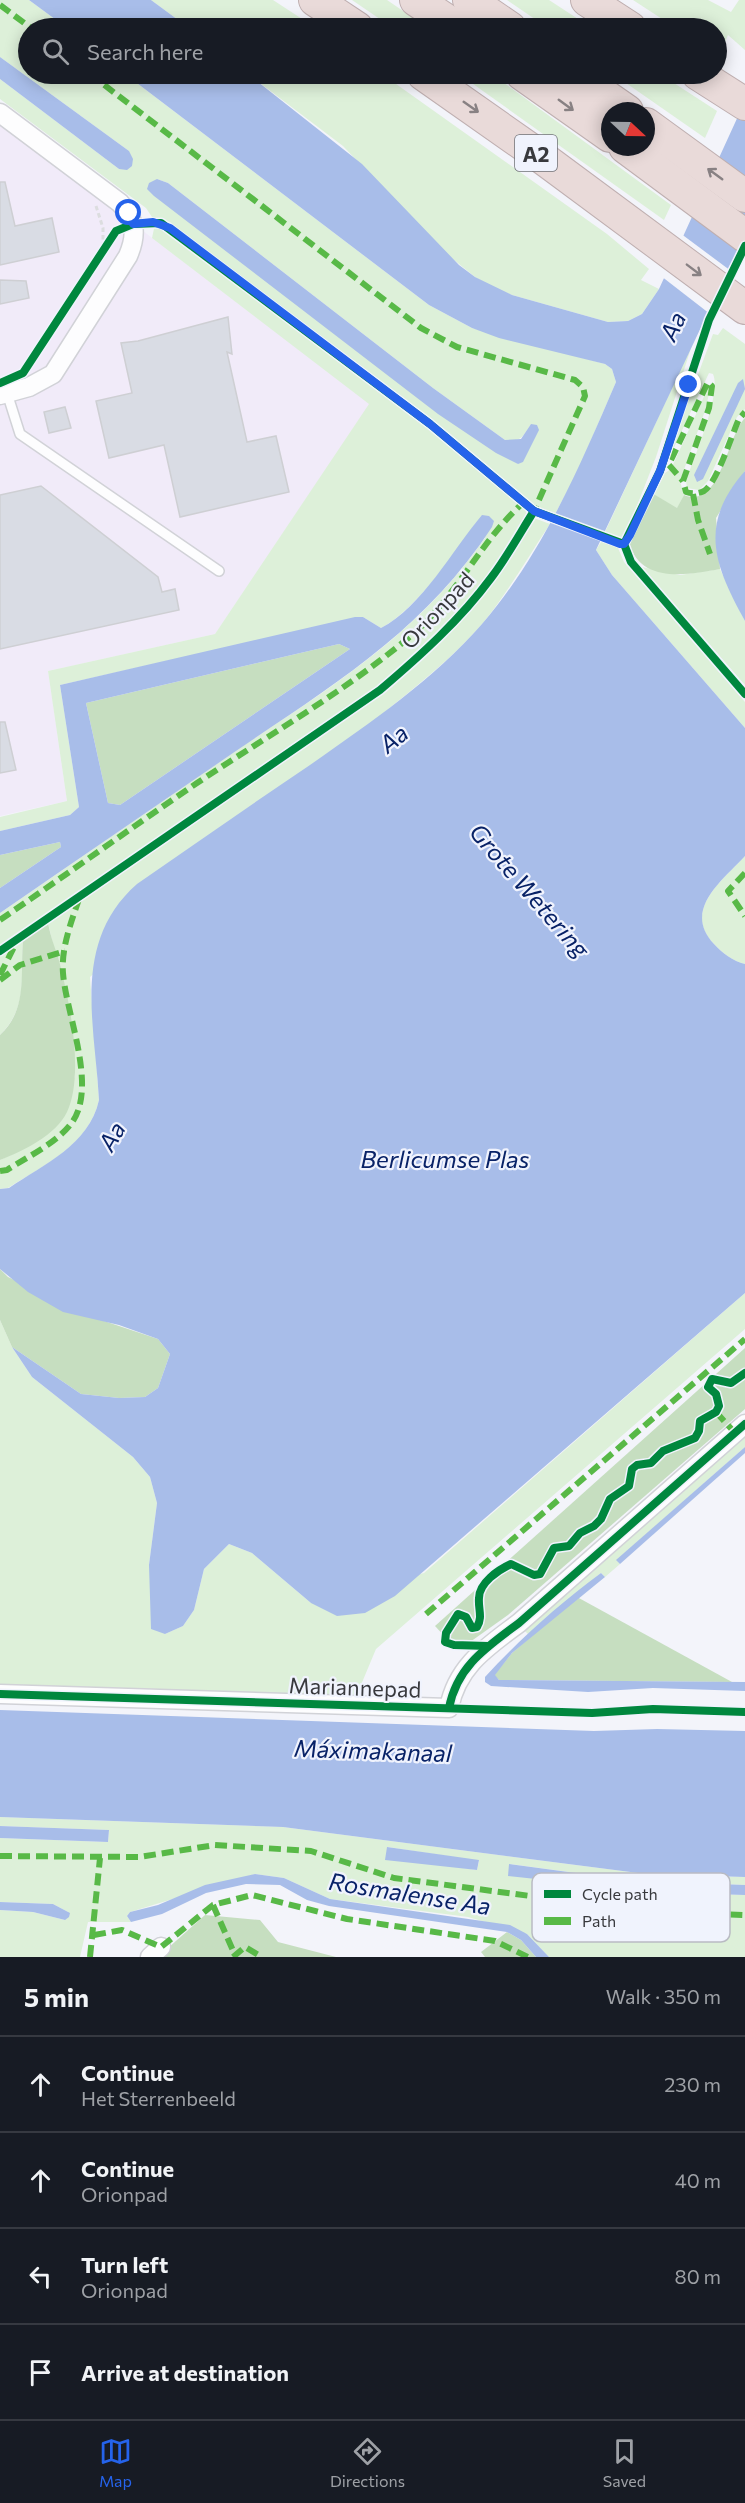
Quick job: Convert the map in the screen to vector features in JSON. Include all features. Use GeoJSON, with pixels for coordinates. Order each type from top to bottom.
{"type":"FeatureCollection","features":[{"type":"Feature","properties":{"kind":"highway"},"geometry":{"type":"LineString","coordinates":[[315,0],[342,18]]}},
{"type":"Feature","properties":{"kind":"highway"},"geometry":{"type":"LineString","coordinates":[[416,0],[443,18]]}},
{"type":"Feature","properties":{"kind":"highway"},"geometry":{"type":"LineString","coordinates":[[469,0],[495,18]]}},
{"type":"Feature","properties":{"kind":"highway"},"geometry":{"type":"LineString","coordinates":[[587,0],[615,18]]}},
{"type":"Feature","properties":{"kind":"highway","name":"A2"},"geometry":{"type":"LineString","coordinates":[[437,84],[648,235],[745,308]]}},
{"type":"Feature","properties":{"kind":"highway","name":"A2"},"geometry":{"type":"LineString","coordinates":[[536,84],[601,130]]}},
{"type":"Feature","properties":{"kind":"highway"},"geometry":{"type":"LineString","coordinates":[[588,84],[614,102]]}},
{"type":"Feature","properties":{"kind":"highway"},"geometry":{"type":"LineString","coordinates":[[714,84],[745,104]]}},
{"type":"Feature","properties":{"kind":"highway"},"geometry":{"type":"LineString","coordinates":[[655,130],[745,196]]}},
{"type":"Feature","properties":{"kind":"highway"},"geometry":{"type":"LineString","coordinates":[[637,156],[745,236]]}},
{"type":"Feature","properties":{"kind":"street"},"geometry":{"type":"LineString","coordinates":[[0,113],[120,203],[129,213],[135,239],[128,256],[53,374],[4,394]]}},
{"type":"Feature","properties":{"kind":"street","name":"Mariannepad"},"geometry":{"type":"LineString","coordinates":[[0,1694],[449,1708],[453,1690],[460,1675],[488,1646],[519,1623],[745,1425]]}},
{"type":"Feature","properties":{"kind":"lane"},"geometry":{"type":"LineString","coordinates":[[4,394],[20,434],[219,571]]}},
{"type":"Feature","properties":{"kind":"path"},"geometry":{"type":"LineString","coordinates":[[83,175],[103,228],[103,251]]}},
{"type":"Feature","properties":{"kind":"path"},"geometry":{"type":"LineString","coordinates":[[97,260],[116,231],[133,224]]}},
{"type":"Feature","properties":{"kind":"shaded area"},"geometry":{"type":"Polygon","coordinates":[[[0,122],[370,404],[215,634],[48,671],[67,801],[0,816],[0,122]]]}},
{"type":"Feature","properties":{"kind":"green space"},"geometry":{"type":"Polygon","coordinates":[[[0,0],[29,0],[53,18],[18,18],[18,70],[0,57],[0,0]]]}},
{"type":"Feature","properties":{"kind":"green space"},"geometry":{"type":"Polygon","coordinates":[[[151,0],[273,0],[301,18],[175,18],[151,0]]]}},
{"type":"Feature","properties":{"kind":"green space"},"geometry":{"type":"Polygon","coordinates":[[[352,0],[387,0],[413,18],[378,18],[352,0]]]}},
{"type":"Feature","properties":{"kind":"green space"},"geometry":{"type":"Polygon","coordinates":[[[507,0],[549,0],[577,18],[533,18],[507,0]]]}},
{"type":"Feature","properties":{"kind":"green space"},"geometry":{"type":"Polygon","coordinates":[[[633,0],[708,0],[731,12],[739,0],[745,0],[745,50],[728,35],[727,37],[727,18],[661,18],[633,0]]]}},
{"type":"Feature","properties":{"kind":"green space"},"geometry":{"type":"Polygon","coordinates":[[[0,79],[119,169],[129,151],[37,84],[138,84],[429,305],[472,328],[605,364],[612,369],[616,382],[577,473],[555,514],[532,505],[440,426],[170,222],[152,217],[146,208],[0,99],[0,79]],[[157,179],[518,464],[531,424],[521,438],[505,440],[433,388],[168,183],[157,179]]]}},
{"type":"Feature","properties":{"kind":"green space"},"geometry":{"type":"Polygon","coordinates":[[[261,84],[396,84],[607,234],[649,269],[641,280],[659,289],[642,314],[628,321],[608,322],[512,295],[492,287],[475,277],[443,251],[343,146],[261,84]]]}},
{"type":"Feature","properties":{"kind":"green space"},"geometry":{"type":"Polygon","coordinates":[[[473,84],[506,84],[671,205],[664,220],[473,84]]]}},
{"type":"Feature","properties":{"kind":"green space"},"geometry":{"type":"Polygon","coordinates":[[[627,84],[675,84],[717,111],[705,138],[627,84]]]}},
{"type":"Feature","properties":{"kind":"green space"},"geometry":{"type":"Polygon","coordinates":[[[155,224],[163,226],[435,433],[525,509],[527,515],[490,575],[464,607],[378,688],[0,946],[0,913],[372,656],[431,603],[459,573],[485,538],[476,523],[445,566],[420,595],[394,620],[381,628],[363,617],[60,685],[79,807],[70,815],[0,831],[0,817],[67,801],[48,671],[215,634],[369,404],[152,238],[155,224]]]}},
{"type":"Feature","properties":{"kind":"green space"},"geometry":{"type":"Polygon","coordinates":[[[723,328],[745,344],[745,409],[737,417],[708,481],[699,490],[687,488],[686,481],[714,396],[713,374],[709,373],[671,454],[669,453],[713,334],[718,335],[723,328]]]}},
{"type":"Feature","properties":{"kind":"green space"},"geometry":{"type":"Polygon","coordinates":[[[692,345],[656,457],[624,539],[605,532],[692,345]]]}},
{"type":"Feature","properties":{"kind":"green space"},"geometry":{"type":"Polygon","coordinates":[[[707,390],[709,393],[706,408],[680,481],[684,495],[677,509],[652,493],[659,477],[671,469],[707,390]]]}},
{"type":"Feature","properties":{"kind":"green space"},"geometry":{"type":"Polygon","coordinates":[[[745,418],[745,471],[716,518],[720,569],[667,574],[654,571],[644,565],[635,556],[629,543],[652,493],[677,508],[684,495],[697,497],[707,492],[715,482],[733,439],[745,418]]]}},
{"type":"Feature","properties":{"kind":"green space"},"geometry":{"type":"Polygon","coordinates":[[[534,518],[550,524],[501,599],[471,636],[90,977],[99,1100],[94,1116],[86,1130],[63,1152],[8,1188],[0,1189],[0,1160],[13,1154],[75,1077],[73,1037],[48,922],[382,692],[405,673],[440,643],[471,610],[534,518]]]}},
{"type":"Feature","properties":{"kind":"green space"},"geometry":{"type":"Polygon","coordinates":[[[601,542],[618,548],[624,562],[745,702],[745,728],[612,575],[596,550],[601,542]]]}},
{"type":"Feature","properties":{"kind":"green space"},"geometry":{"type":"Polygon","coordinates":[[[642,567],[680,575],[720,569],[745,621],[745,685],[642,567]]]}},
{"type":"Feature","properties":{"kind":"green space"},"geometry":{"type":"Polygon","coordinates":[[[339,644],[350,649],[120,805],[108,803],[86,703],[339,644]]]}},
{"type":"Feature","properties":{"kind":"green space"},"geometry":{"type":"Polygon","coordinates":[[[60,842],[61,847],[0,888],[0,855],[60,842]]]}},
{"type":"Feature","properties":{"kind":"green space"},"geometry":{"type":"Polygon","coordinates":[[[745,856],[745,964],[732,959],[714,944],[705,931],[702,919],[709,897],[745,856]]]}},
{"type":"Feature","properties":{"kind":"green space"},"geometry":{"type":"Polygon","coordinates":[[[48,922],[62,974],[73,1035],[75,1077],[72,1096],[67,1112],[55,1128],[28,1147],[0,1160],[0,1035],[9,1025],[19,1003],[23,940],[48,922]]]}},
{"type":"Feature","properties":{"kind":"green space"},"geometry":{"type":"Polygon","coordinates":[[[23,940],[19,1002],[9,1024],[0,1035],[0,955],[23,940]]]}},
{"type":"Feature","properties":{"kind":"green space"},"geometry":{"type":"Polygon","coordinates":[[[0,1269],[8,1277],[95,1318],[158,1339],[170,1354],[158,1388],[145,1397],[119,1398],[81,1394],[12,1347],[0,1320],[0,1269]]]}},
{"type":"Feature","properties":{"kind":"green space"},"geometry":{"type":"Polygon","coordinates":[[[745,1293],[745,1329],[376,1649],[358,1692],[353,1696],[0,1685],[0,1320],[12,1347],[32,1377],[133,1457],[150,1477],[157,1503],[149,1565],[165,1634],[183,1626],[194,1610],[204,1569],[229,1544],[252,1553],[311,1603],[424,1573],[745,1293]]]}},
{"type":"Feature","properties":{"kind":"green space"},"geometry":{"type":"Polygon","coordinates":[[[745,1348],[745,1409],[508,1615],[470,1642],[447,1639],[435,1626],[745,1348]]]}},
{"type":"Feature","properties":{"kind":"green space"},"geometry":{"type":"Polygon","coordinates":[[[745,1428],[745,1447],[617,1560],[620,1564],[605,1577],[601,1573],[528,1634],[522,1628],[745,1428]]]}},
{"type":"Feature","properties":{"kind":"green space"},"geometry":{"type":"Polygon","coordinates":[[[577,1597],[732,1682],[499,1680],[494,1675],[512,1653],[577,1597]]]}},
{"type":"Feature","properties":{"kind":"green space"},"geometry":{"type":"Polygon","coordinates":[[[0,1817],[283,1827],[638,1873],[576,1873],[509,1864],[541,1873],[532,1873],[532,1939],[527,1934],[468,1917],[330,1899],[284,1878],[255,1874],[130,1912],[127,1916],[131,1922],[88,1922],[80,1957],[0,1957],[0,1910],[33,1912],[65,1920],[68,1912],[53,1904],[0,1902],[0,1838],[108,1842],[109,1830],[0,1826],[0,1817]],[[388,1847],[436,1864],[477,1870],[479,1861],[388,1847]]]}},
{"type":"Feature","properties":{"kind":"green space"},"geometry":{"type":"Polygon","coordinates":[[[730,1877],[745,1877],[745,1885],[730,1884],[730,1877]]]}},
{"type":"Feature","properties":{"kind":"green space"},"geometry":{"type":"Polygon","coordinates":[[[730,1894],[745,1895],[745,1957],[549,1957],[535,1942],[730,1942],[730,1894]]]}},
{"type":"Feature","properties":{"kind":"green space"},"geometry":{"type":"Polygon","coordinates":[[[205,1915],[260,1920],[278,1942],[336,1957],[158,1957],[205,1915]]]}},
{"type":"Feature","properties":{"kind":"green space"},"geometry":{"type":"Polygon","coordinates":[[[507,1932],[521,1940],[536,1957],[485,1957],[481,1952],[507,1932]]]}},
{"type":"Feature","properties":{"kind":"water"},"geometry":{"type":"Polygon","coordinates":[[[29,0],[151,0],[175,18],[53,18],[29,0]]]}},
{"type":"Feature","properties":{"kind":"water"},"geometry":{"type":"Polygon","coordinates":[[[0,57],[18,70],[18,84],[37,84],[129,151],[133,159],[132,166],[127,170],[119,169],[0,79],[0,57]]]}},
{"type":"Feature","properties":{"kind":"water","name":"Berlicumse Plas"},"geometry":{"type":"Polygon","coordinates":[[[138,84],[261,84],[362,164],[459,265],[475,277],[512,295],[608,322],[628,321],[642,314],[659,289],[745,101],[745,234],[596,550],[612,575],[745,728],[745,856],[709,897],[702,919],[705,931],[714,944],[732,959],[745,964],[745,1293],[395,1596],[365,1613],[337,1616],[311,1603],[252,1553],[229,1544],[204,1569],[194,1610],[183,1626],[165,1634],[151,1629],[149,1565],[157,1503],[150,1477],[133,1457],[32,1377],[12,1347],[81,1394],[119,1398],[145,1397],[158,1388],[170,1354],[158,1339],[119,1325],[63,1312],[28,1292],[0,1269],[0,1189],[9,1188],[63,1152],[86,1129],[94,1116],[99,1100],[92,985],[95,958],[103,932],[116,907],[137,884],[378,717],[443,664],[482,624],[504,597],[542,538],[574,477],[616,382],[612,369],[605,364],[499,338],[472,328],[429,305],[138,84]]]}},
{"type":"Feature","properties":{"kind":"water"},"geometry":{"type":"Polygon","coordinates":[[[157,179],[168,183],[433,388],[505,440],[521,439],[531,424],[537,425],[539,430],[523,462],[518,464],[496,453],[438,414],[154,196],[147,189],[149,183],[157,179]]]}},
{"type":"Feature","properties":{"kind":"water"},"geometry":{"type":"Polygon","coordinates":[[[743,379],[745,389],[703,479],[697,482],[694,475],[738,383],[743,379]]]}},
{"type":"Feature","properties":{"kind":"water"},"geometry":{"type":"Polygon","coordinates":[[[745,471],[745,621],[725,581],[719,563],[716,527],[730,490],[745,471]]]}},
{"type":"Feature","properties":{"kind":"water"},"geometry":{"type":"Polygon","coordinates":[[[482,515],[489,516],[494,521],[465,564],[437,597],[374,654],[306,704],[0,913],[0,888],[61,847],[60,842],[0,855],[0,831],[70,815],[79,807],[60,685],[355,617],[363,617],[381,628],[396,619],[423,592],[482,515]],[[339,644],[86,703],[108,803],[120,805],[350,649],[339,644]]]}},
{"type":"Feature","properties":{"kind":"water"},"geometry":{"type":"Polygon","coordinates":[[[745,1447],[745,1453],[620,1564],[616,1560],[745,1447]]]}},
{"type":"Feature","properties":{"kind":"water"},"geometry":{"type":"Polygon","coordinates":[[[601,1573],[605,1577],[512,1653],[495,1675],[499,1680],[745,1682],[745,1691],[653,1688],[588,1692],[491,1686],[485,1682],[485,1677],[526,1636],[601,1573]]]}},
{"type":"Feature","properties":{"kind":"water","name":"Máximakanaal"},"geometry":{"type":"Polygon","coordinates":[[[0,1710],[594,1731],[657,1729],[745,1731],[745,1877],[730,1877],[730,1873],[638,1873],[283,1827],[0,1817],[0,1710]]]}},
{"type":"Feature","properties":{"kind":"water"},"geometry":{"type":"Polygon","coordinates":[[[0,1826],[109,1830],[108,1842],[0,1838],[0,1826]]]}},
{"type":"Feature","properties":{"kind":"water"},"geometry":{"type":"Polygon","coordinates":[[[387,1847],[479,1860],[477,1870],[385,1860],[387,1847]]]}},
{"type":"Feature","properties":{"kind":"water"},"geometry":{"type":"Polygon","coordinates":[[[509,1864],[576,1873],[532,1873],[532,1879],[508,1876],[509,1864]]]}},
{"type":"Feature","properties":{"kind":"water"},"geometry":{"type":"Polygon","coordinates":[[[255,1874],[284,1878],[330,1899],[510,1925],[527,1934],[532,1942],[549,1957],[536,1957],[521,1940],[507,1932],[329,1906],[307,1900],[280,1885],[246,1884],[206,1893],[162,1914],[131,1922],[127,1916],[130,1912],[158,1905],[205,1885],[255,1874]]]}},
{"type":"Feature","properties":{"kind":"water"},"geometry":{"type":"Polygon","coordinates":[[[730,1884],[745,1885],[745,1895],[730,1895],[730,1884]]]}},
{"type":"Feature","properties":{"kind":"water"},"geometry":{"type":"Polygon","coordinates":[[[0,1902],[53,1904],[70,1913],[65,1920],[33,1912],[0,1910],[0,1902]]]}},
{"type":"Feature","properties":{"kind":"pier"},"geometry":{"type":"Polygon","coordinates":[[[680,233],[731,271],[710,314],[661,276],[680,233]]]}},
{"type":"Feature","properties":{"kind":"building"},"geometry":{"type":"Polygon","coordinates":[[[0,182],[5,182],[15,226],[52,218],[59,252],[0,265],[0,182]]]}},
{"type":"Feature","properties":{"kind":"building"},"geometry":{"type":"Polygon","coordinates":[[[0,280],[26,281],[29,298],[0,304],[0,280]]]}},
{"type":"Feature","properties":{"kind":"building"},"geometry":{"type":"Polygon","coordinates":[[[228,317],[232,354],[227,352],[247,442],[276,436],[289,492],[180,517],[164,445],[109,458],[96,401],[132,393],[121,343],[138,341],[228,317]]]}},
{"type":"Feature","properties":{"kind":"building"},"geometry":{"type":"Polygon","coordinates":[[[65,407],[71,428],[49,433],[44,412],[65,407]]]}},
{"type":"Feature","properties":{"kind":"building"},"geometry":{"type":"Polygon","coordinates":[[[41,486],[158,577],[162,592],[175,589],[179,610],[0,649],[0,495],[41,486]]]}},
{"type":"Feature","properties":{"kind":"building"},"geometry":{"type":"Polygon","coordinates":[[[0,722],[5,722],[16,770],[0,773],[0,722]]]}},
{"type":"Feature","properties":{"kind":"marked path"},"geometry":{"type":"LineString","coordinates":[[0,5],[18,18]]}},
{"type":"Feature","properties":{"kind":"marked path"},"geometry":{"type":"LineString","coordinates":[[103,84],[421,328],[457,347],[575,380],[583,387],[585,396],[534,511]]}},
{"type":"Feature","properties":{"kind":"marked path"},"geometry":{"type":"LineString","coordinates":[[671,460],[708,382],[712,386],[709,408],[683,481],[686,492],[700,493],[709,486],[719,469],[739,419],[745,412]]}},
{"type":"Feature","properties":{"kind":"marked path"},"geometry":{"type":"LineString","coordinates":[[669,465],[683,481]]}},
{"type":"Feature","properties":{"kind":"marked path"},"geometry":{"type":"LineString","coordinates":[[693,494],[698,520],[710,554]]}},
{"type":"Feature","properties":{"kind":"marked path"},"geometry":{"type":"LineString","coordinates":[[0,920],[387,655],[429,619],[495,533],[524,502]]}},
{"type":"Feature","properties":{"kind":"marked path"},"geometry":{"type":"LineString","coordinates":[[745,873],[728,891],[745,916]]}},
{"type":"Feature","properties":{"kind":"marked path"},"geometry":{"type":"LineString","coordinates":[[0,1171],[7,1170],[60,1136],[73,1121],[80,1106],[81,1069],[63,973],[68,934],[80,896]]}},
{"type":"Feature","properties":{"kind":"marked path"},"geometry":{"type":"LineString","coordinates":[[0,975],[16,943]]}},
{"type":"Feature","properties":{"kind":"marked path"},"geometry":{"type":"LineString","coordinates":[[0,980],[20,965],[65,951]]}},
{"type":"Feature","properties":{"kind":"marked path"},"geometry":{"type":"LineString","coordinates":[[426,1614],[745,1339]]}},
{"type":"Feature","properties":{"kind":"marked path"},"geometry":{"type":"LineString","coordinates":[[716,1412],[735,1433]]}},
{"type":"Feature","properties":{"kind":"marked path"},"geometry":{"type":"LineString","coordinates":[[0,1856],[139,1857],[215,1845],[311,1851],[394,1878],[532,1896]]}},
{"type":"Feature","properties":{"kind":"marked path"},"geometry":{"type":"LineString","coordinates":[[90,1957],[100,1858]]}},
{"type":"Feature","properties":{"kind":"marked path"},"geometry":{"type":"LineString","coordinates":[[94,1935],[122,1930],[161,1947],[213,1905],[252,1895],[347,1919],[495,1941],[528,1957]]}},
{"type":"Feature","properties":{"kind":"marked path"},"geometry":{"type":"LineString","coordinates":[[213,1905],[235,1955]]}},
{"type":"Feature","properties":{"kind":"marked path"},"geometry":{"type":"LineString","coordinates":[[730,1914],[745,1915]]}},
{"type":"Feature","properties":{"kind":"marked path"},"geometry":{"type":"LineString","coordinates":[[233,1957],[245,1947],[262,1957]]}},
{"type":"Feature","properties":{"kind":"cycle path"},"geometry":{"type":"LineString","coordinates":[[0,383],[23,373],[116,231],[133,224],[161,223],[430,424],[534,511],[624,544]]}},
{"type":"Feature","properties":{"kind":"cycle path"},"geometry":{"type":"LineString","coordinates":[[624,544],[660,471],[709,320],[745,246]]}},
{"type":"Feature","properties":{"kind":"cycle path","name":"Orionpad"},"geometry":{"type":"LineString","coordinates":[[0,951],[380,690],[425,651],[479,593],[497,570],[534,511]]}},
{"type":"Feature","properties":{"kind":"cycle path"},"geometry":{"type":"LineString","coordinates":[[624,544],[631,562],[745,694]]}},
{"type":"Feature","properties":{"kind":"cycle path"},"geometry":{"type":"LineString","coordinates":[[488,1646],[454,1645],[445,1642],[446,1633],[458,1614],[466,1617],[472,1628],[477,1627],[480,1616],[480,1592],[486,1582],[495,1573],[511,1564],[534,1575],[540,1574],[554,1548],[569,1546],[580,1533],[594,1526],[601,1519],[610,1499],[629,1486],[632,1469],[637,1465],[651,1463],[663,1451],[695,1438],[699,1431],[700,1421],[716,1412],[719,1406],[716,1394],[708,1387],[712,1379],[731,1383],[745,1373]]}},
{"type":"Feature","properties":{"kind":"cycle path"},"geometry":{"type":"LineString","coordinates":[[449,1708],[459,1680],[485,1649],[519,1623],[745,1424]]}},
{"type":"Feature","properties":{"kind":"cycle path"},"geometry":{"type":"LineString","coordinates":[[0,1694],[592,1713],[653,1709],[745,1712]]}},
{"type":"Feature","properties":{"kind":"route"},"geometry":{"type":"LineString","coordinates":[[129,213],[133,224],[153,222],[170,228],[430,424],[534,511],[620,544],[627,541],[660,471],[689,385]]}},
{"type":"Feature","properties":{"kind":"water label","name":"Aa"},"geometry":{"type":"Point","coordinates":[672,326]}},
{"type":"Feature","properties":{"kind":"water label","name":"Aa"},"geometry":{"type":"Point","coordinates":[393,738]}},
{"type":"Feature","properties":{"kind":"water label","name":"Grote Wetering"},"geometry":{"type":"Point","coordinates":[530,890]}},
{"type":"Feature","properties":{"kind":"water label","name":"Aa"},"geometry":{"type":"Point","coordinates":[111,1136]}},
{"type":"Feature","properties":{"kind":"water label","name":"Rosmalense Aa"},"geometry":{"type":"Point","coordinates":[410,1893]}}]}
